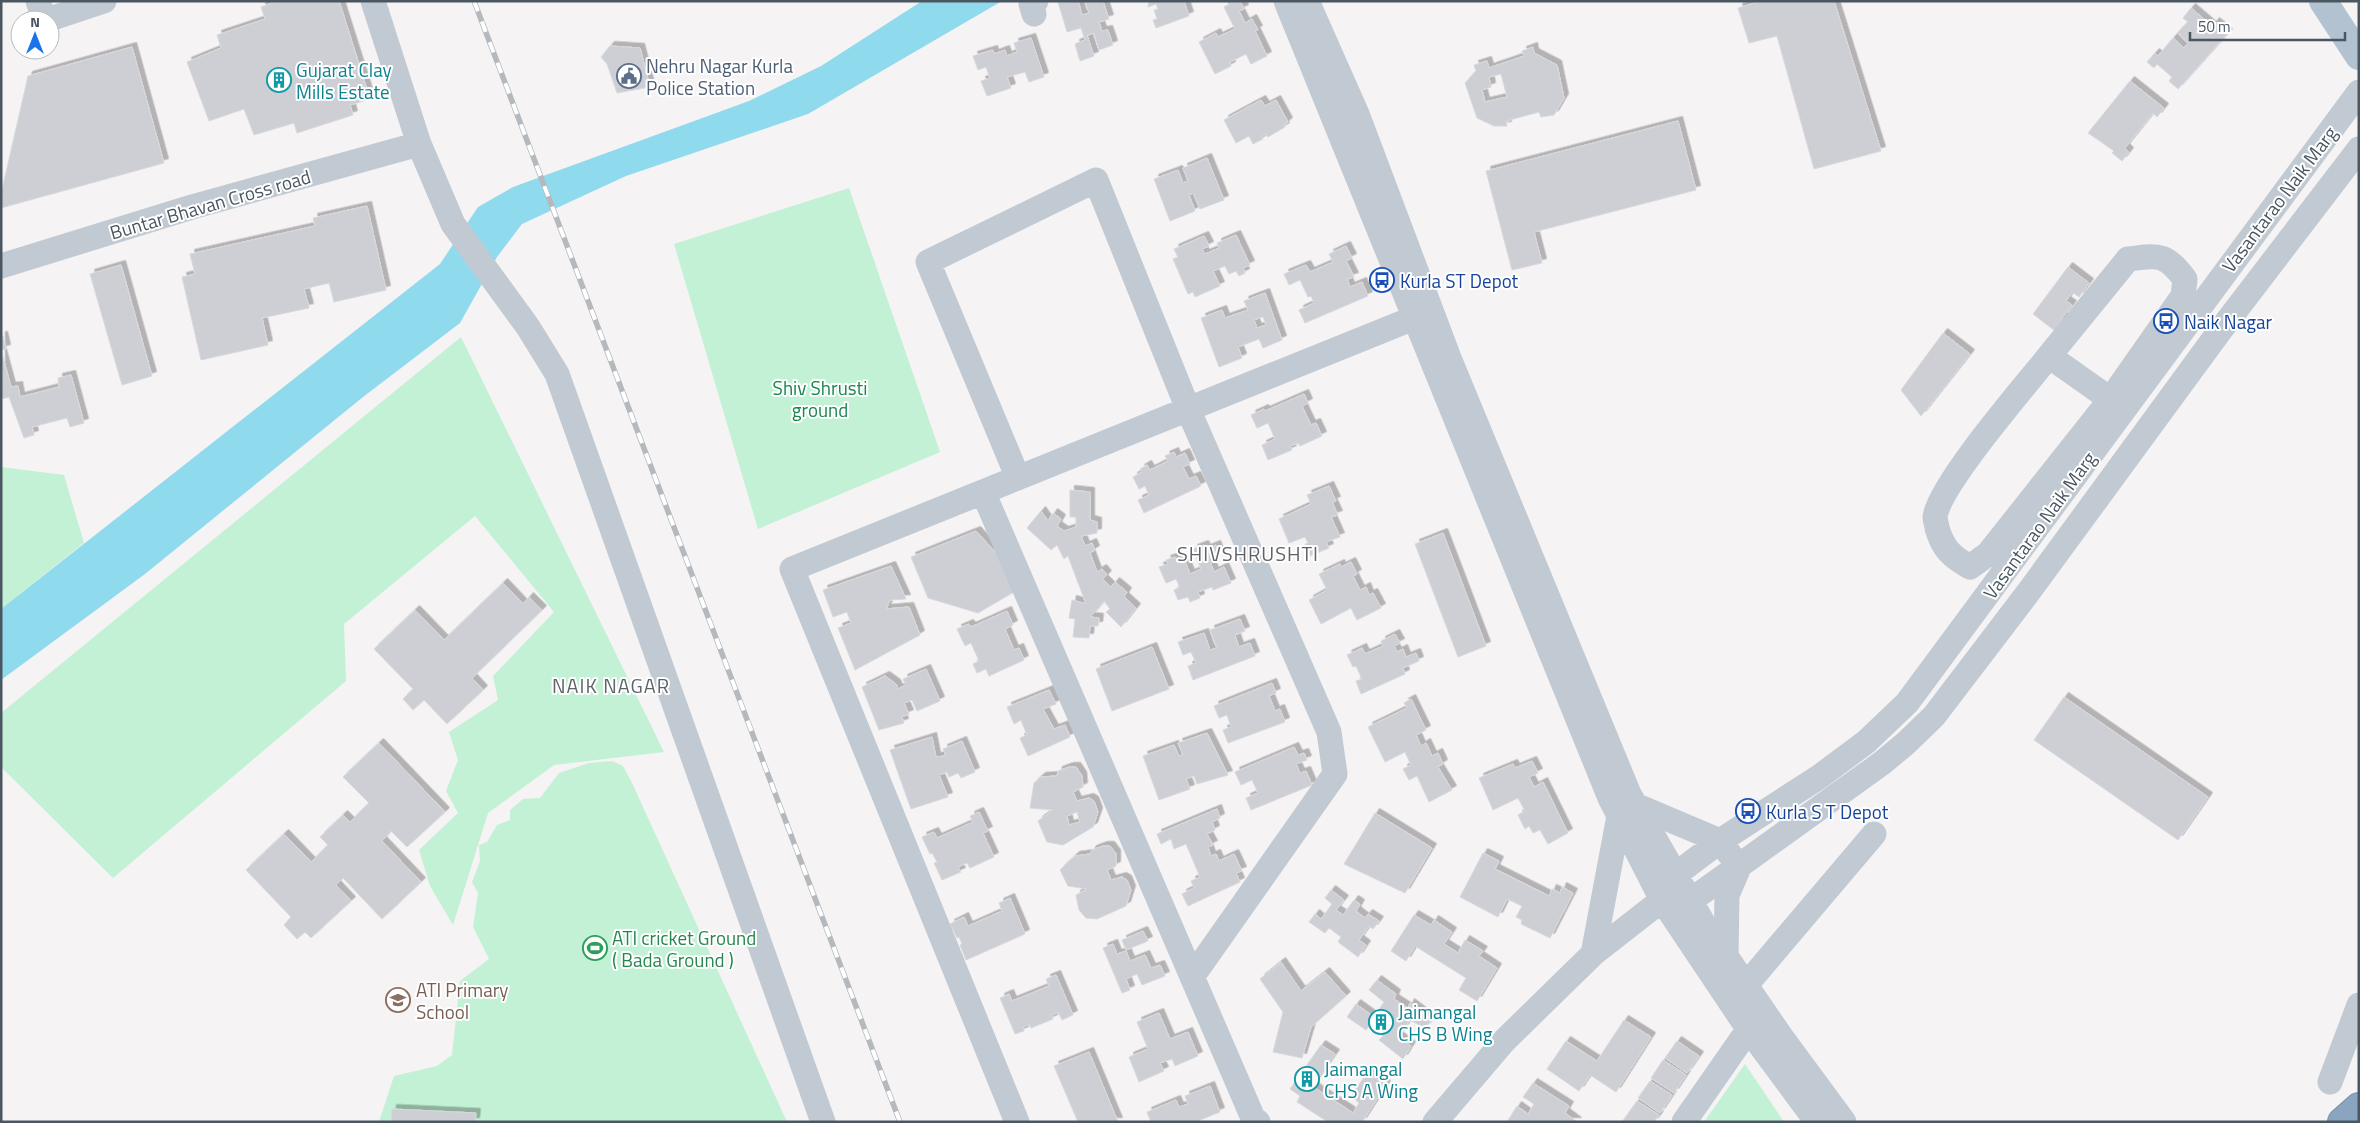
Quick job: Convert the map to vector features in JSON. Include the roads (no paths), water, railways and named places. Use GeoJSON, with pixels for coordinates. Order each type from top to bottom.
{"type":"FeatureCollection","features":[{"type":"Feature","properties":{"kind":"highway"},"geometry":{"type":"LineString","coordinates":[[2342,1122],[2359,1107]]}},
{"type":"Feature","properties":{"kind":"main road"},"geometry":{"type":"LineString","coordinates":[[2324,1],[2359,56]]}},
{"type":"Feature","properties":{"kind":"street"},"geometry":{"type":"LineString","coordinates":[[38,1],[44,18],[50,19],[104,1]]}},
{"type":"Feature","properties":{"kind":"street"},"geometry":{"type":"LineString","coordinates":[[373,1],[419,144],[453,224],[528,327],[557,374],[823,1122]]}},
{"type":"Feature","properties":{"kind":"street"},"geometry":{"type":"LineString","coordinates":[[1286,1],[1423,315],[1627,810],[1662,900],[1756,1020],[1844,1122]]}},
{"type":"Feature","properties":{"kind":"street"},"geometry":{"type":"LineString","coordinates":[[1307,1],[1357,114],[1423,315]]}},
{"type":"Feature","properties":{"kind":"street","name":"Vasantarao Naik Marg"},"geometry":{"type":"LineString","coordinates":[[1435,1122],[1505,1040],[1593,954],[1662,900],[1676,875],[1720,841],[1819,777],[1866,742],[1907,703],[2101,441],[2117,404],[2194,313],[2359,92]]}},
{"type":"Feature","properties":{"kind":"street","name":"Buntar Bhavan Cross road"},"geometry":{"type":"LineString","coordinates":[[1,266],[192,207],[419,144]]}},
{"type":"Feature","properties":{"kind":"street","name":"Vasantarao Naik Marg"},"geometry":{"type":"LineString","coordinates":[[1690,901],[1882,763],[1934,716],[2030,590],[2218,332],[2359,149]]}},
{"type":"Feature","properties":{"kind":"street"},"geometry":{"type":"LineString","coordinates":[[2314,152],[2342,171]]}},
{"type":"Feature","properties":{"kind":"street"},"geometry":{"type":"LineString","coordinates":[[1018,478],[928,262],[1096,180],[1188,409],[1329,732],[1335,774],[1192,977]]}},
{"type":"Feature","properties":{"kind":"street"},"geometry":{"type":"LineString","coordinates":[[2154,256],[2172,263],[2185,279],[2183,296],[2117,404],[1988,554],[1970,567],[1958,561],[1942,544],[1935,518],[1943,498],[1964,465],[2049,356],[2128,259],[2154,256]]}},
{"type":"Feature","properties":{"kind":"street"},"geometry":{"type":"LineString","coordinates":[[2234,260],[2259,279]]}},
{"type":"Feature","properties":{"kind":"street"},"geometry":{"type":"LineString","coordinates":[[2194,313],[2218,332]]}},
{"type":"Feature","properties":{"kind":"street"},"geometry":{"type":"LineString","coordinates":[[1017,1122],[792,569],[1423,315]]}},
{"type":"Feature","properties":{"kind":"street"},"geometry":{"type":"LineString","coordinates":[[2049,356],[2117,404]]}},
{"type":"Feature","properties":{"kind":"street"},"geometry":{"type":"LineString","coordinates":[[2101,441],[2126,459]]}},
{"type":"Feature","properties":{"kind":"street"},"geometry":{"type":"LineString","coordinates":[[983,492],[1253,1118],[1258,1122]]}},
{"type":"Feature","properties":{"kind":"street"},"geometry":{"type":"LineString","coordinates":[[2038,526],[2064,544]]}},
{"type":"Feature","properties":{"kind":"street"},"geometry":{"type":"LineString","coordinates":[[2004,572],[2030,590]]}},
{"type":"Feature","properties":{"kind":"street"},"geometry":{"type":"LineString","coordinates":[[1944,652],[1969,670]]}},
{"type":"Feature","properties":{"kind":"street"},"geometry":{"type":"LineString","coordinates":[[1866,742],[1882,763]]}},
{"type":"Feature","properties":{"kind":"street"},"geometry":{"type":"LineString","coordinates":[[1627,810],[1720,841],[1739,867],[1727,895],[1726,957]]}},
{"type":"Feature","properties":{"kind":"street"},"geometry":{"type":"LineString","coordinates":[[1627,810],[1676,875],[1690,901],[1746,985],[1756,1020],[1817,1122]]}},
{"type":"Feature","properties":{"kind":"street"},"geometry":{"type":"LineString","coordinates":[[1593,954],[1627,810]]}},
{"type":"Feature","properties":{"kind":"street"},"geometry":{"type":"LineString","coordinates":[[1746,985],[1874,834]]}},
{"type":"Feature","properties":{"kind":"street"},"geometry":{"type":"LineString","coordinates":[[1662,900],[1690,901]]}},
{"type":"Feature","properties":{"kind":"street"},"geometry":{"type":"LineString","coordinates":[[2330,1082],[2359,1005]]}},
{"type":"Feature","properties":{"kind":"street"},"geometry":{"type":"LineString","coordinates":[[1684,1122],[1756,1020]]}},
{"type":"Feature","properties":{"kind":"water"},"geometry":{"type":"Polygon","coordinates":[[[922,1],[1002,1],[808,114],[626,176],[522,224],[497,257],[460,323],[363,397],[145,574],[1,680],[1,609],[440,264],[478,207],[513,187],[749,101],[821,66],[922,1]]]}},
{"type":"Feature","properties":{"kind":"railway"},"geometry":{"type":"LineString","coordinates":[[474,1],[900,1122]]}},
{"type":"Feature","properties":{"kind":"place","name":"Nehru Nagar Kurla Police Station"},"geometry":{"type":"Point","coordinates":[629,76]}},
{"type":"Feature","properties":{"kind":"place","name":"Gujarat Clay Mills Estate"},"geometry":{"type":"Point","coordinates":[279,80]}},
{"type":"Feature","properties":{"kind":"place","name":"Kurla ST Depot"},"geometry":{"type":"Point","coordinates":[1382,280]}},
{"type":"Feature","properties":{"kind":"place","name":"Naik Nagar"},"geometry":{"type":"Point","coordinates":[2166,321]}},
{"type":"Feature","properties":{"kind":"place","name":"Kurla S T Depot"},"geometry":{"type":"Point","coordinates":[1748,811]}},
{"type":"Feature","properties":{"kind":"place","name":"ATI cricket Ground ( Bada Ground )"},"geometry":{"type":"Point","coordinates":[595,948]}},
{"type":"Feature","properties":{"kind":"place","name":"ATI Primary School"},"geometry":{"type":"Point","coordinates":[398,1000]}},
{"type":"Feature","properties":{"kind":"place","name":"Jaimangal CHS B Wing"},"geometry":{"type":"Point","coordinates":[1381,1022]}},
{"type":"Feature","properties":{"kind":"place","name":"Jaimangal CHS A Wing"},"geometry":{"type":"Point","coordinates":[1307,1079]}},
{"type":"Feature","properties":{"kind":"district","name":"SHIVSHRUSHTI"},"geometry":{"type":"Point","coordinates":[1248,553]}},
{"type":"Feature","properties":{"kind":"district","name":"NAIK NAGAR"},"geometry":{"type":"Point","coordinates":[611,685]}},
{"type":"Feature","properties":{"kind":"park label","name":"Shiv Shrusti ground"},"geometry":{"type":"Point","coordinates":[820,398]}}]}
